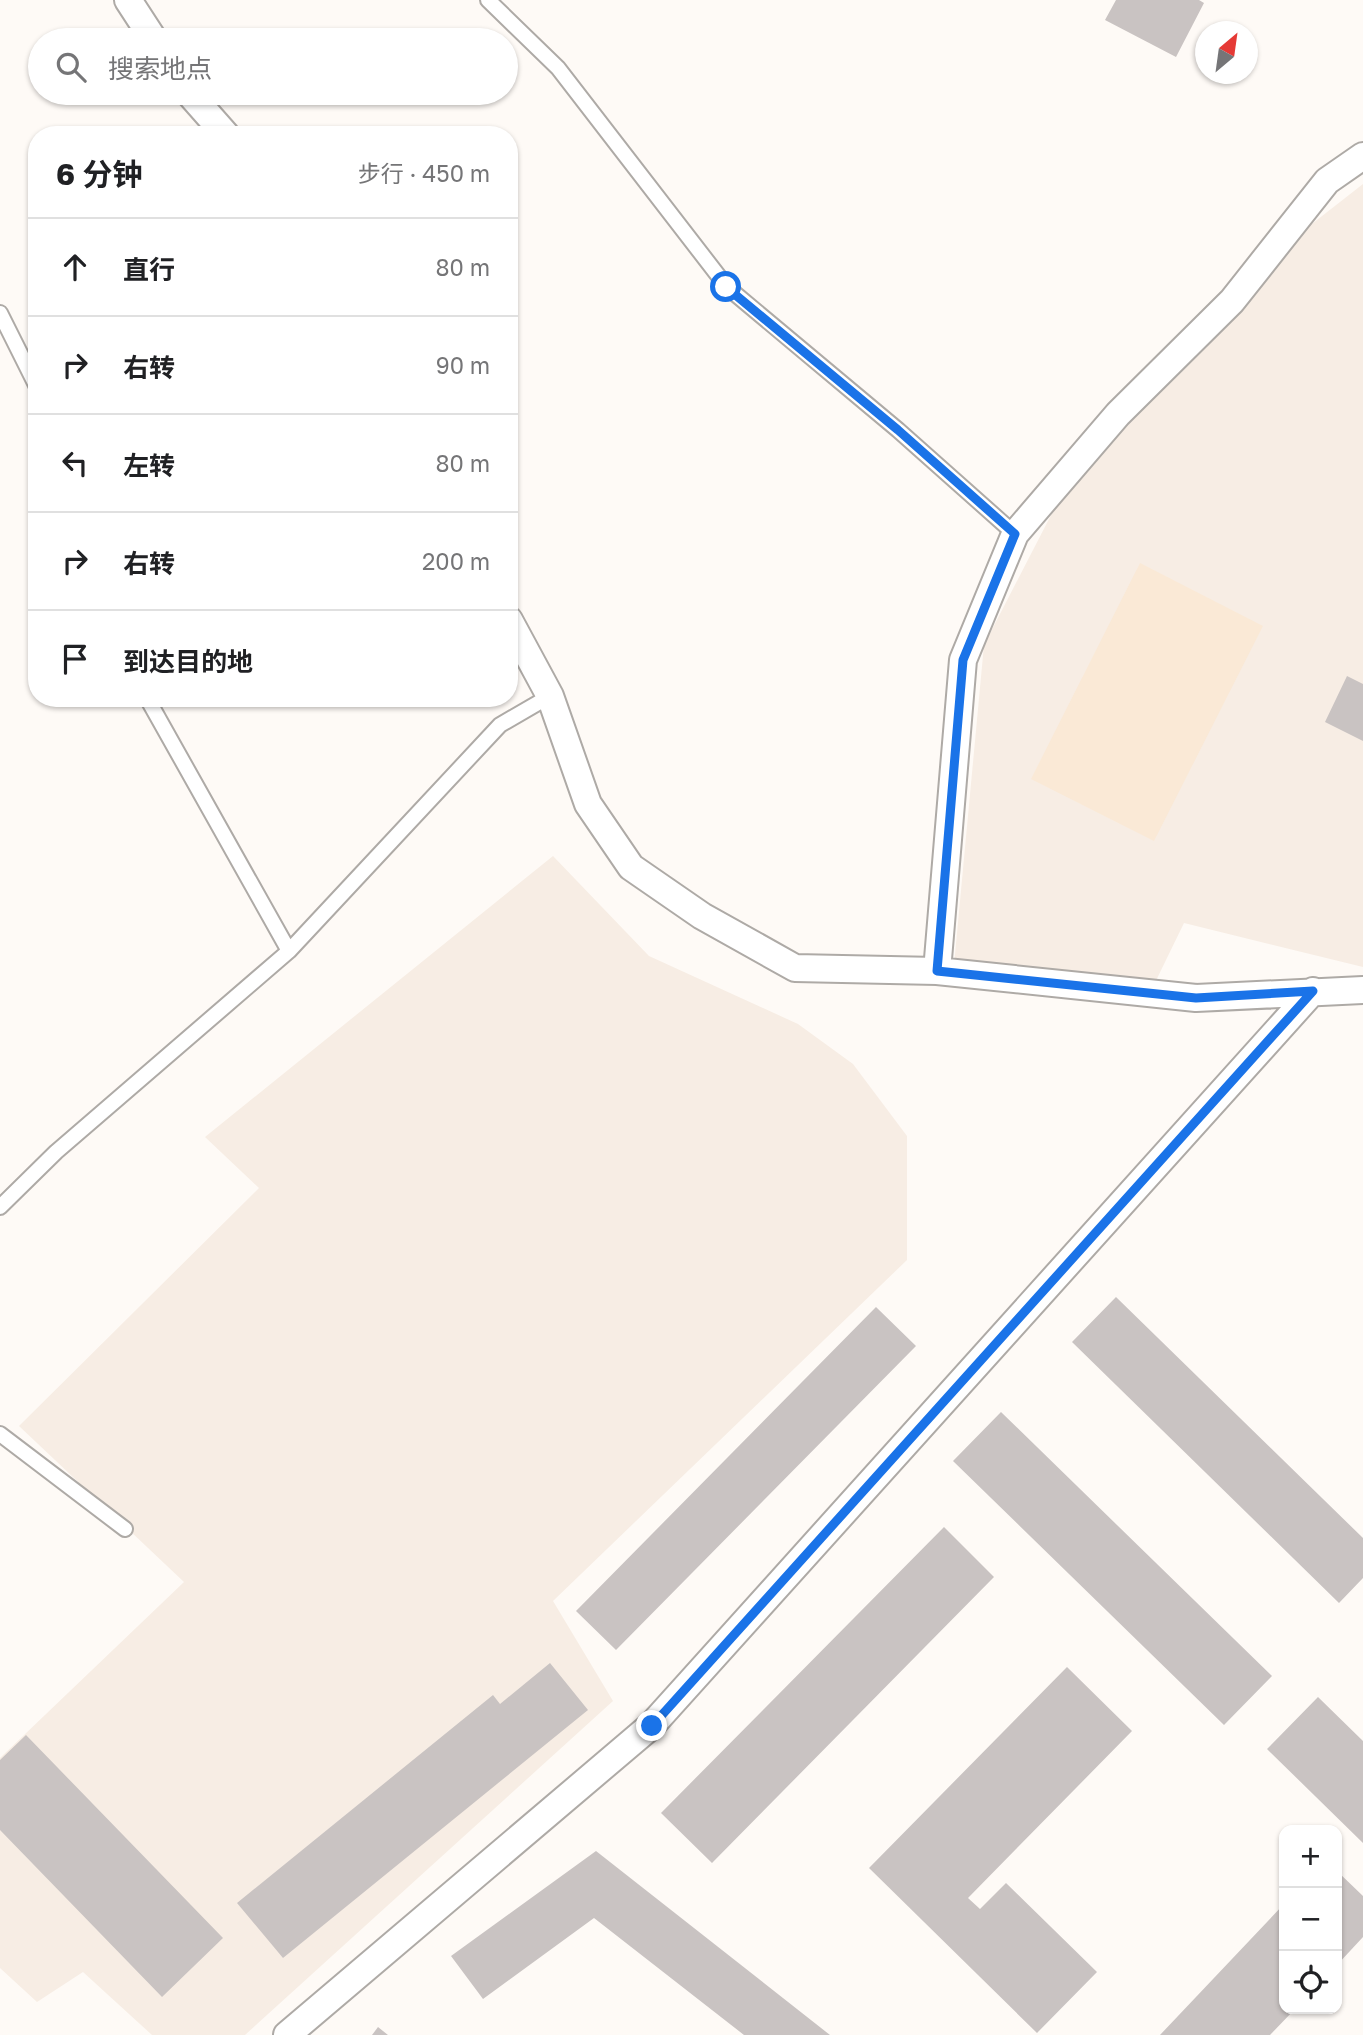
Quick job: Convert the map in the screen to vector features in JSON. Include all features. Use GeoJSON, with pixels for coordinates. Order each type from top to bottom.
{"type":"FeatureCollection","features":[{"type":"Feature","properties":{"kind":"street"},"geometry":{"type":"LineString","coordinates":[[128,0],[147,28]]}},
{"type":"Feature","properties":{"kind":"street"},"geometry":{"type":"LineString","coordinates":[[200,105],[218,126]]}},
{"type":"Feature","properties":{"kind":"street"},"geometry":{"type":"LineString","coordinates":[[937,971],[963,660],[1015,534],[1118,414],[1232,301],[1327,181],[1363,156]]}},
{"type":"Feature","properties":{"kind":"street"},"geometry":{"type":"LineString","coordinates":[[518,636],[551,696],[588,804],[631,867],[702,916],[795,968],[937,971],[1196,998],[1363,990]]}},
{"type":"Feature","properties":{"kind":"street"},"geometry":{"type":"LineString","coordinates":[[287,2035],[652,1726],[1313,991]]}},
{"type":"Feature","properties":{"kind":"lane"},"geometry":{"type":"LineString","coordinates":[[488,0],[517,28]]}},
{"type":"Feature","properties":{"kind":"lane"},"geometry":{"type":"LineString","coordinates":[[518,29],[558,68],[726,287],[898,430],[1015,534]]}},
{"type":"Feature","properties":{"kind":"lane"},"geometry":{"type":"LineString","coordinates":[[0,313],[28,369]]}},
{"type":"Feature","properties":{"kind":"lane"},"geometry":{"type":"LineString","coordinates":[[0,1207],[56,1152],[289,951],[500,726],[551,696]]}},
{"type":"Feature","properties":{"kind":"lane"},"geometry":{"type":"LineString","coordinates":[[152,707],[289,951]]}},
{"type":"Feature","properties":{"kind":"lane"},"geometry":{"type":"LineString","coordinates":[[0,1434],[125,1529]]}},
{"type":"Feature","properties":{"kind":"shaded area"},"geometry":{"type":"Polygon","coordinates":[[[1363,184],[1363,967],[1184,923],[1148,997],[954,965],[984,645],[1065,488],[1308,227],[1363,184]]]}},
{"type":"Feature","properties":{"kind":"shaded area"},"geometry":{"type":"Polygon","coordinates":[[[1140,563],[1263,626],[1154,841],[1031,779],[1140,563]]]}},
{"type":"Feature","properties":{"kind":"shaded area"},"geometry":{"type":"Polygon","coordinates":[[[553,856],[649,956],[798,1024],[853,1064],[907,1136],[907,1260],[553,1601],[613,1701],[245,2035],[152,2035],[83,1972],[37,2002],[0,1968],[0,1758],[184,1582],[19,1426],[259,1188],[205,1137],[553,856]]]}},
{"type":"Feature","properties":{"kind":"building"},"geometry":{"type":"Polygon","coordinates":[[[1116,0],[1199,0],[1204,3],[1176,57],[1105,20],[1116,0]]]}},
{"type":"Feature","properties":{"kind":"building"},"geometry":{"type":"Polygon","coordinates":[[[1347,676],[1363,684],[1363,741],[1325,722],[1347,676]]]}},
{"type":"Feature","properties":{"kind":"building"},"geometry":{"type":"Polygon","coordinates":[[[1116,1297],[1363,1538],[1363,1578],[1339,1603],[1072,1342],[1116,1297]]]}},
{"type":"Feature","properties":{"kind":"building"},"geometry":{"type":"Polygon","coordinates":[[[876,1307],[916,1346],[616,1650],[576,1611],[876,1307]]]}},
{"type":"Feature","properties":{"kind":"building"},"geometry":{"type":"Polygon","coordinates":[[[1001,1412],[1272,1676],[1224,1725],[953,1461],[1001,1412]]]}},
{"type":"Feature","properties":{"kind":"building"},"geometry":{"type":"Polygon","coordinates":[[[944,1527],[994,1577],[712,1863],[661,1813],[944,1527]]]}},
{"type":"Feature","properties":{"kind":"building"},"geometry":{"type":"Polygon","coordinates":[[[550,1663],[588,1710],[283,1958],[237,1903],[493,1695],[500,1704],[550,1663]]]}},
{"type":"Feature","properties":{"kind":"building"},"geometry":{"type":"Polygon","coordinates":[[[1067,1667],[1132,1731],[968,1898],[980,1909],[1006,1883],[1097,1972],[1037,2033],[869,1868],[1067,1667]]]}},
{"type":"Feature","properties":{"kind":"building"},"geometry":{"type":"Polygon","coordinates":[[[1318,1697],[1363,1741],[1363,1843],[1267,1749],[1318,1697]]]}},
{"type":"Feature","properties":{"kind":"building"},"geometry":{"type":"Polygon","coordinates":[[[26,1735],[223,1938],[162,1997],[0,1830],[0,1760],[26,1735]]]}},
{"type":"Feature","properties":{"kind":"building"},"geometry":{"type":"Polygon","coordinates":[[[596,1851],[830,2035],[744,2035],[594,1918],[483,1999],[451,1956],[596,1851]]]}},
{"type":"Feature","properties":{"kind":"building"},"geometry":{"type":"Polygon","coordinates":[[[1342,1876],[1363,1896],[1363,1937],[1342,1960],[1342,1876]]]}},
{"type":"Feature","properties":{"kind":"building"},"geometry":{"type":"Polygon","coordinates":[[[1279,1909],[1279,2014],[1290,2014],[1270,2035],[1160,2035],[1279,1909]]]}},
{"type":"Feature","properties":{"kind":"building"},"geometry":{"type":"Polygon","coordinates":[[[378,2027],[388,2035],[372,2035],[378,2027]]]}},
{"type":"Feature","properties":{"kind":"route"},"geometry":{"type":"LineString","coordinates":[[652,1726],[1313,991],[1196,998],[937,971],[963,660],[1015,534],[898,430],[726,287]]}}]}
